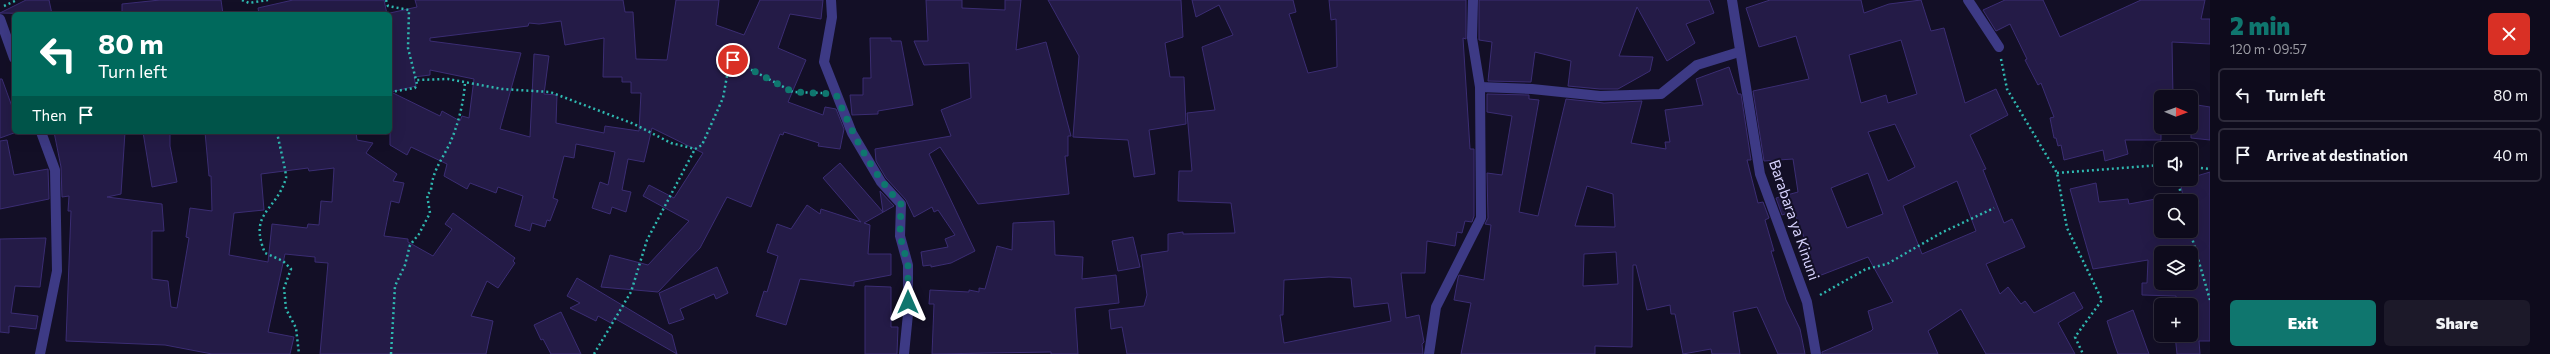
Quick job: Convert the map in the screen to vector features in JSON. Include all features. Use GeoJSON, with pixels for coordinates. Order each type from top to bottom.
{"type":"FeatureCollection","features":[{"type":"Feature","properties":{"kind":"street"},"geometry":{"type":"LineString","coordinates":[[831,0],[832,17],[824,62],[852,133],[881,182],[901,204],[900,236],[908,265],[908,314],[904,354]]}},
{"type":"Feature","properties":{"kind":"street"},"geometry":{"type":"LineString","coordinates":[[1429,354],[1436,307],[1481,218],[1480,87],[1472,38],[1473,0]]}},
{"type":"Feature","properties":{"kind":"street","name":"Barabara ya Kinuni"},"geometry":{"type":"LineString","coordinates":[[1732,0],[1739,52],[1760,174],[1807,302],[1816,354]]}},
{"type":"Feature","properties":{"kind":"street"},"geometry":{"type":"LineString","coordinates":[[1968,0],[1999,47]]}},
{"type":"Feature","properties":{"kind":"street"},"geometry":{"type":"LineString","coordinates":[[0,19],[12,52]]}},
{"type":"Feature","properties":{"kind":"street"},"geometry":{"type":"LineString","coordinates":[[1480,87],[1532,89],[1600,96],[1661,94],[1697,65],[1739,52]]}},
{"type":"Feature","properties":{"kind":"street"},"geometry":{"type":"LineString","coordinates":[[40,354],[57,271],[54,170],[42,134]]}},
{"type":"Feature","properties":{"kind":"path"},"geometry":{"type":"LineString","coordinates":[[0,7],[17,0]]}},
{"type":"Feature","properties":{"kind":"path"},"geometry":{"type":"LineString","coordinates":[[242,0],[249,3],[268,0]]}},
{"type":"Feature","properties":{"kind":"path"},"geometry":{"type":"LineString","coordinates":[[386,0],[388,6],[409,10],[408,48],[417,84],[415,88],[392,92]]}},
{"type":"Feature","properties":{"kind":"path"},"geometry":{"type":"LineString","coordinates":[[1999,47],[2007,89],[2057,173],[2067,228],[2102,300],[2075,337],[2083,354]]}},
{"type":"Feature","properties":{"kind":"path"},"geometry":{"type":"LineString","coordinates":[[594,354],[631,292],[647,240],[695,149],[702,145],[723,98],[729,65],[733,60],[793,92],[836,94]]}},
{"type":"Feature","properties":{"kind":"path"},"geometry":{"type":"LineString","coordinates":[[416,80],[448,79],[502,89],[550,92],[634,124],[672,143],[695,149]]}},
{"type":"Feature","properties":{"kind":"path"},"geometry":{"type":"LineString","coordinates":[[391,354],[395,286],[405,265],[410,245],[419,234],[430,213],[427,195],[431,192],[432,177],[450,142],[464,100],[465,82]]}},
{"type":"Feature","properties":{"kind":"path"},"geometry":{"type":"LineString","coordinates":[[277,134],[287,176],[277,198],[261,218],[259,239],[265,254],[283,261],[291,268],[284,288],[286,309],[296,328],[299,354]]}},
{"type":"Feature","properties":{"kind":"path"},"geometry":{"type":"LineString","coordinates":[[2057,173],[2154,166]]}},
{"type":"Feature","properties":{"kind":"path"},"geometry":{"type":"LineString","coordinates":[[2198,167],[2210,169]]}},
{"type":"Feature","properties":{"kind":"path"},"geometry":{"type":"LineString","coordinates":[[1807,302],[1866,269],[1887,264],[1942,233],[1994,208]]}},
{"type":"Feature","properties":{"kind":"path"},"geometry":{"type":"LineString","coordinates":[[2192,238],[2210,300]]}},
{"type":"Feature","properties":{"kind":"building"},"geometry":{"type":"Polygon","coordinates":[[[26,0],[49,0],[52,12],[12,12],[12,13],[0,13],[26,0]]]}},
{"type":"Feature","properties":{"kind":"building"},"geometry":{"type":"Polygon","coordinates":[[[160,0],[221,0],[223,12],[122,12],[122,4],[160,0]]]}},
{"type":"Feature","properties":{"kind":"building"},"geometry":{"type":"Polygon","coordinates":[[[293,0],[384,0],[387,12],[259,12],[258,8],[293,0]]]}},
{"type":"Feature","properties":{"kind":"building"},"geometry":{"type":"Polygon","coordinates":[[[415,0],[623,0],[625,12],[633,12],[636,59],[667,60],[676,0],[719,0],[716,25],[744,35],[760,0],[823,0],[821,19],[790,14],[778,48],[806,60],[788,102],[823,115],[825,107],[836,109],[844,129],[840,149],[818,146],[819,143],[784,132],[783,135],[780,134],[751,207],[727,197],[700,248],[658,292],[601,287],[610,255],[648,265],[689,221],[643,196],[649,185],[674,198],[703,153],[652,128],[644,162],[628,159],[622,190],[631,192],[626,212],[612,207],[610,214],[592,208],[600,182],[608,185],[615,152],[576,144],[574,158],[564,156],[553,198],[558,200],[550,221],[547,220],[545,227],[532,223],[530,231],[515,226],[523,196],[498,187],[496,193],[470,183],[467,189],[444,176],[447,164],[411,147],[407,155],[390,145],[390,134],[392,134],[392,92],[440,116],[442,111],[460,121],[462,116],[469,118],[474,79],[430,70],[430,75],[414,77],[416,86],[392,92],[392,13],[417,7],[415,0]],[[561,21],[539,24],[529,23],[528,26],[430,38],[430,41],[521,53],[500,129],[530,137],[534,54],[549,56],[544,94],[557,95],[556,123],[604,133],[605,126],[639,131],[641,93],[631,93],[631,82],[622,82],[622,77],[603,77],[604,38],[565,45],[561,21]]]}},
{"type":"Feature","properties":{"kind":"building"},"geometry":{"type":"Polygon","coordinates":[[[926,0],[962,0],[962,8],[1005,10],[1005,0],[1021,0],[1016,50],[1046,42],[1071,136],[1068,136],[1068,156],[1065,156],[1069,194],[978,204],[940,147],[929,154],[975,251],[951,263],[931,267],[931,265],[923,266],[921,252],[948,247],[945,239],[955,235],[938,210],[934,212],[932,207],[914,217],[906,200],[886,178],[876,161],[875,149],[951,136],[941,110],[971,98],[969,63],[924,65],[914,41],[928,41],[926,0]]]}},
{"type":"Feature","properties":{"kind":"building"},"geometry":{"type":"Polygon","coordinates":[[[1048,0],[1181,0],[1183,37],[1165,43],[1170,77],[1184,77],[1186,124],[1149,130],[1155,174],[1134,177],[1128,140],[1073,137],[1079,56],[1048,0]]]}},
{"type":"Feature","properties":{"kind":"building"},"geometry":{"type":"Polygon","coordinates":[[[1192,0],[1293,0],[1296,12],[1289,14],[1308,73],[1337,67],[1336,19],[1331,20],[1329,0],[1466,0],[1466,39],[1463,38],[1470,149],[1474,149],[1474,216],[1472,222],[1465,221],[1462,233],[1457,232],[1455,246],[1427,241],[1425,273],[1401,273],[1406,318],[1419,315],[1424,342],[1422,344],[1423,354],[1127,354],[1122,327],[1111,329],[1109,310],[1144,306],[1147,295],[1141,255],[1168,251],[1168,234],[1183,232],[1183,234],[1235,233],[1231,203],[1178,201],[1179,171],[1192,171],[1187,113],[1215,110],[1202,47],[1233,35],[1219,5],[1196,17],[1192,0]],[[1329,277],[1284,280],[1283,315],[1280,315],[1284,343],[1391,321],[1388,303],[1354,307],[1351,278],[1329,277]]]}},
{"type":"Feature","properties":{"kind":"building"},"geometry":{"type":"Polygon","coordinates":[[[1479,0],[1709,0],[1714,13],[1686,24],[1695,43],[1667,61],[1637,7],[1619,56],[1653,57],[1650,71],[1618,89],[1600,89],[1568,86],[1571,61],[1535,52],[1531,82],[1488,81],[1492,42],[1479,40],[1479,0]]]}},
{"type":"Feature","properties":{"kind":"building"},"geometry":{"type":"Polygon","coordinates":[[[1770,0],[1861,0],[1864,13],[1889,4],[1921,0],[1931,31],[1944,28],[1965,103],[1996,89],[2008,115],[1970,135],[1986,169],[1983,170],[2004,223],[2012,219],[2025,247],[1986,264],[2000,294],[2008,287],[2021,304],[2025,301],[2034,313],[2074,292],[2083,308],[2058,323],[2075,354],[1986,354],[1961,309],[1928,331],[1938,354],[1822,354],[1822,352],[1871,331],[1873,329],[1868,311],[1893,302],[1868,257],[1811,279],[1799,248],[1807,245],[1794,211],[1782,215],[1776,198],[1798,192],[1793,159],[1764,161],[1753,91],[1809,79],[1796,36],[1759,47],[1746,8],[1770,0]],[[1901,40],[1849,55],[1861,103],[1886,95],[1888,103],[1917,94],[1901,40]],[[1895,124],[1868,132],[1888,181],[1915,167],[1895,124]],[[1868,173],[1831,188],[1847,228],[1883,214],[1868,173]],[[1957,181],[1903,206],[1922,254],[1976,231],[1957,181]]]}},
{"type":"Feature","properties":{"kind":"building"},"geometry":{"type":"Polygon","coordinates":[[[2005,0],[2043,0],[2060,37],[2141,0],[2205,0],[2201,19],[2210,19],[2210,44],[2172,42],[2173,90],[2154,90],[2154,134],[2161,134],[2161,140],[2125,140],[2128,154],[2105,161],[2103,150],[2064,160],[2061,145],[2058,146],[2056,138],[2054,138],[2050,118],[2054,117],[2041,83],[2038,85],[2025,60],[2027,59],[2010,24],[1996,31],[1983,10],[2005,0]]]}},
{"type":"Feature","properties":{"kind":"building"},"geometry":{"type":"Polygon","coordinates":[[[870,38],[891,38],[891,41],[901,41],[913,105],[878,111],[878,114],[852,115],[850,95],[863,95],[863,78],[871,78],[870,38]]]}},
{"type":"Feature","properties":{"kind":"building"},"geometry":{"type":"Polygon","coordinates":[[[1729,67],[1738,94],[1741,94],[1751,160],[1747,160],[1758,203],[1763,202],[1769,218],[1765,220],[1774,251],[1771,251],[1786,300],[1800,329],[1805,354],[1778,354],[1757,307],[1733,312],[1740,354],[1712,354],[1711,349],[1683,354],[1675,314],[1671,314],[1670,305],[1647,310],[1636,265],[1633,265],[1632,347],[1595,346],[1595,354],[1461,354],[1471,303],[1454,300],[1458,278],[1459,275],[1484,280],[1491,225],[1485,224],[1488,218],[1487,173],[1502,175],[1512,116],[1487,112],[1487,94],[1529,95],[1529,99],[1539,100],[1519,212],[1538,216],[1566,99],[1604,103],[1642,101],[1631,143],[1666,149],[1665,142],[1670,142],[1665,110],[1703,105],[1696,79],[1729,67]],[[1587,186],[1575,226],[1615,227],[1613,194],[1587,186]],[[1616,252],[1584,254],[1583,286],[1618,284],[1616,252]]]}},
{"type":"Feature","properties":{"kind":"building"},"geometry":{"type":"Polygon","coordinates":[[[0,79],[2,79],[12,106],[12,134],[0,138],[0,79]]]}},
{"type":"Feature","properties":{"kind":"building"},"geometry":{"type":"Polygon","coordinates":[[[2198,105],[2210,107],[2210,140],[2191,138],[2191,134],[2198,134],[2198,105]]]}},
{"type":"Feature","properties":{"kind":"building"},"geometry":{"type":"Polygon","coordinates":[[[54,134],[125,134],[121,194],[107,197],[162,204],[164,231],[152,231],[152,279],[168,281],[171,307],[177,308],[189,238],[186,237],[190,208],[212,211],[211,176],[209,176],[205,134],[356,134],[357,140],[373,143],[366,153],[397,174],[393,181],[404,183],[399,203],[391,201],[384,236],[408,239],[408,242],[433,256],[452,229],[445,224],[453,213],[515,258],[513,261],[515,263],[498,288],[487,281],[471,316],[493,321],[486,354],[320,354],[328,263],[315,262],[315,257],[285,254],[268,332],[294,337],[290,354],[212,354],[165,345],[66,341],[71,211],[68,211],[69,196],[62,197],[61,167],[54,134]],[[308,168],[261,174],[264,210],[234,213],[229,255],[268,262],[272,224],[307,228],[308,224],[319,225],[321,201],[332,202],[334,168],[309,171],[308,168]]]}},
{"type":"Feature","properties":{"kind":"building"},"geometry":{"type":"Polygon","coordinates":[[[143,134],[170,134],[170,146],[177,182],[152,187],[143,134]]]}},
{"type":"Feature","properties":{"kind":"building"},"geometry":{"type":"Polygon","coordinates":[[[7,140],[14,175],[48,169],[49,199],[0,209],[0,141],[7,140]]]}},
{"type":"Feature","properties":{"kind":"building"},"geometry":{"type":"Polygon","coordinates":[[[840,163],[883,212],[880,191],[894,206],[864,223],[870,225],[868,254],[891,254],[891,275],[854,282],[854,286],[800,279],[786,325],[756,316],[764,291],[767,292],[778,256],[767,252],[777,224],[791,229],[807,205],[820,214],[821,209],[861,222],[823,178],[840,163]]]}},
{"type":"Feature","properties":{"kind":"building"},"geometry":{"type":"Polygon","coordinates":[[[2210,172],[2210,341],[2199,341],[2200,354],[2177,354],[2176,342],[2198,342],[2198,298],[2142,295],[2142,283],[2147,283],[2148,260],[2093,269],[2070,189],[2096,183],[2099,202],[2128,199],[2129,204],[2154,199],[2154,238],[2198,238],[2198,194],[2183,194],[2181,186],[2198,186],[2198,176],[2210,172]]]}},
{"type":"Feature","properties":{"kind":"building"},"geometry":{"type":"Polygon","coordinates":[[[1054,221],[1055,255],[1083,257],[1082,279],[1116,275],[1119,303],[1075,308],[1078,354],[1051,354],[1051,352],[932,354],[934,304],[929,304],[930,290],[969,292],[969,290],[979,292],[979,288],[985,289],[997,246],[1012,250],[1013,223],[1054,221]]]}},
{"type":"Feature","properties":{"kind":"building"},"geometry":{"type":"Polygon","coordinates":[[[1133,237],[1140,267],[1118,271],[1112,241],[1133,237]]]}},
{"type":"Feature","properties":{"kind":"building"},"geometry":{"type":"Polygon","coordinates":[[[46,238],[40,287],[15,286],[11,313],[38,316],[36,329],[9,326],[9,333],[0,332],[0,239],[46,238]]]}},
{"type":"Feature","properties":{"kind":"building"},"geometry":{"type":"Polygon","coordinates":[[[717,267],[728,293],[716,299],[714,294],[680,309],[684,319],[669,324],[659,293],[717,267]]]}},
{"type":"Feature","properties":{"kind":"building"},"geometry":{"type":"Polygon","coordinates":[[[577,278],[672,335],[677,354],[614,318],[611,323],[598,316],[596,321],[570,308],[580,303],[567,296],[577,278]]]}},
{"type":"Feature","properties":{"kind":"building"},"geometry":{"type":"Polygon","coordinates":[[[865,286],[891,287],[891,327],[898,327],[897,354],[865,354],[865,286]]]}},
{"type":"Feature","properties":{"kind":"building"},"geometry":{"type":"Polygon","coordinates":[[[2133,310],[2149,354],[2118,354],[2114,343],[2107,321],[2133,310]]]}},
{"type":"Feature","properties":{"kind":"building"},"geometry":{"type":"Polygon","coordinates":[[[561,312],[581,354],[551,354],[543,339],[541,340],[534,325],[561,312]]]}},
{"type":"Feature","properties":{"kind":"route"},"geometry":{"type":"LineString","coordinates":[[733,60],[769,77],[793,92],[836,94],[852,133],[881,182],[901,204],[900,236],[908,265],[908,302]]}}]}
